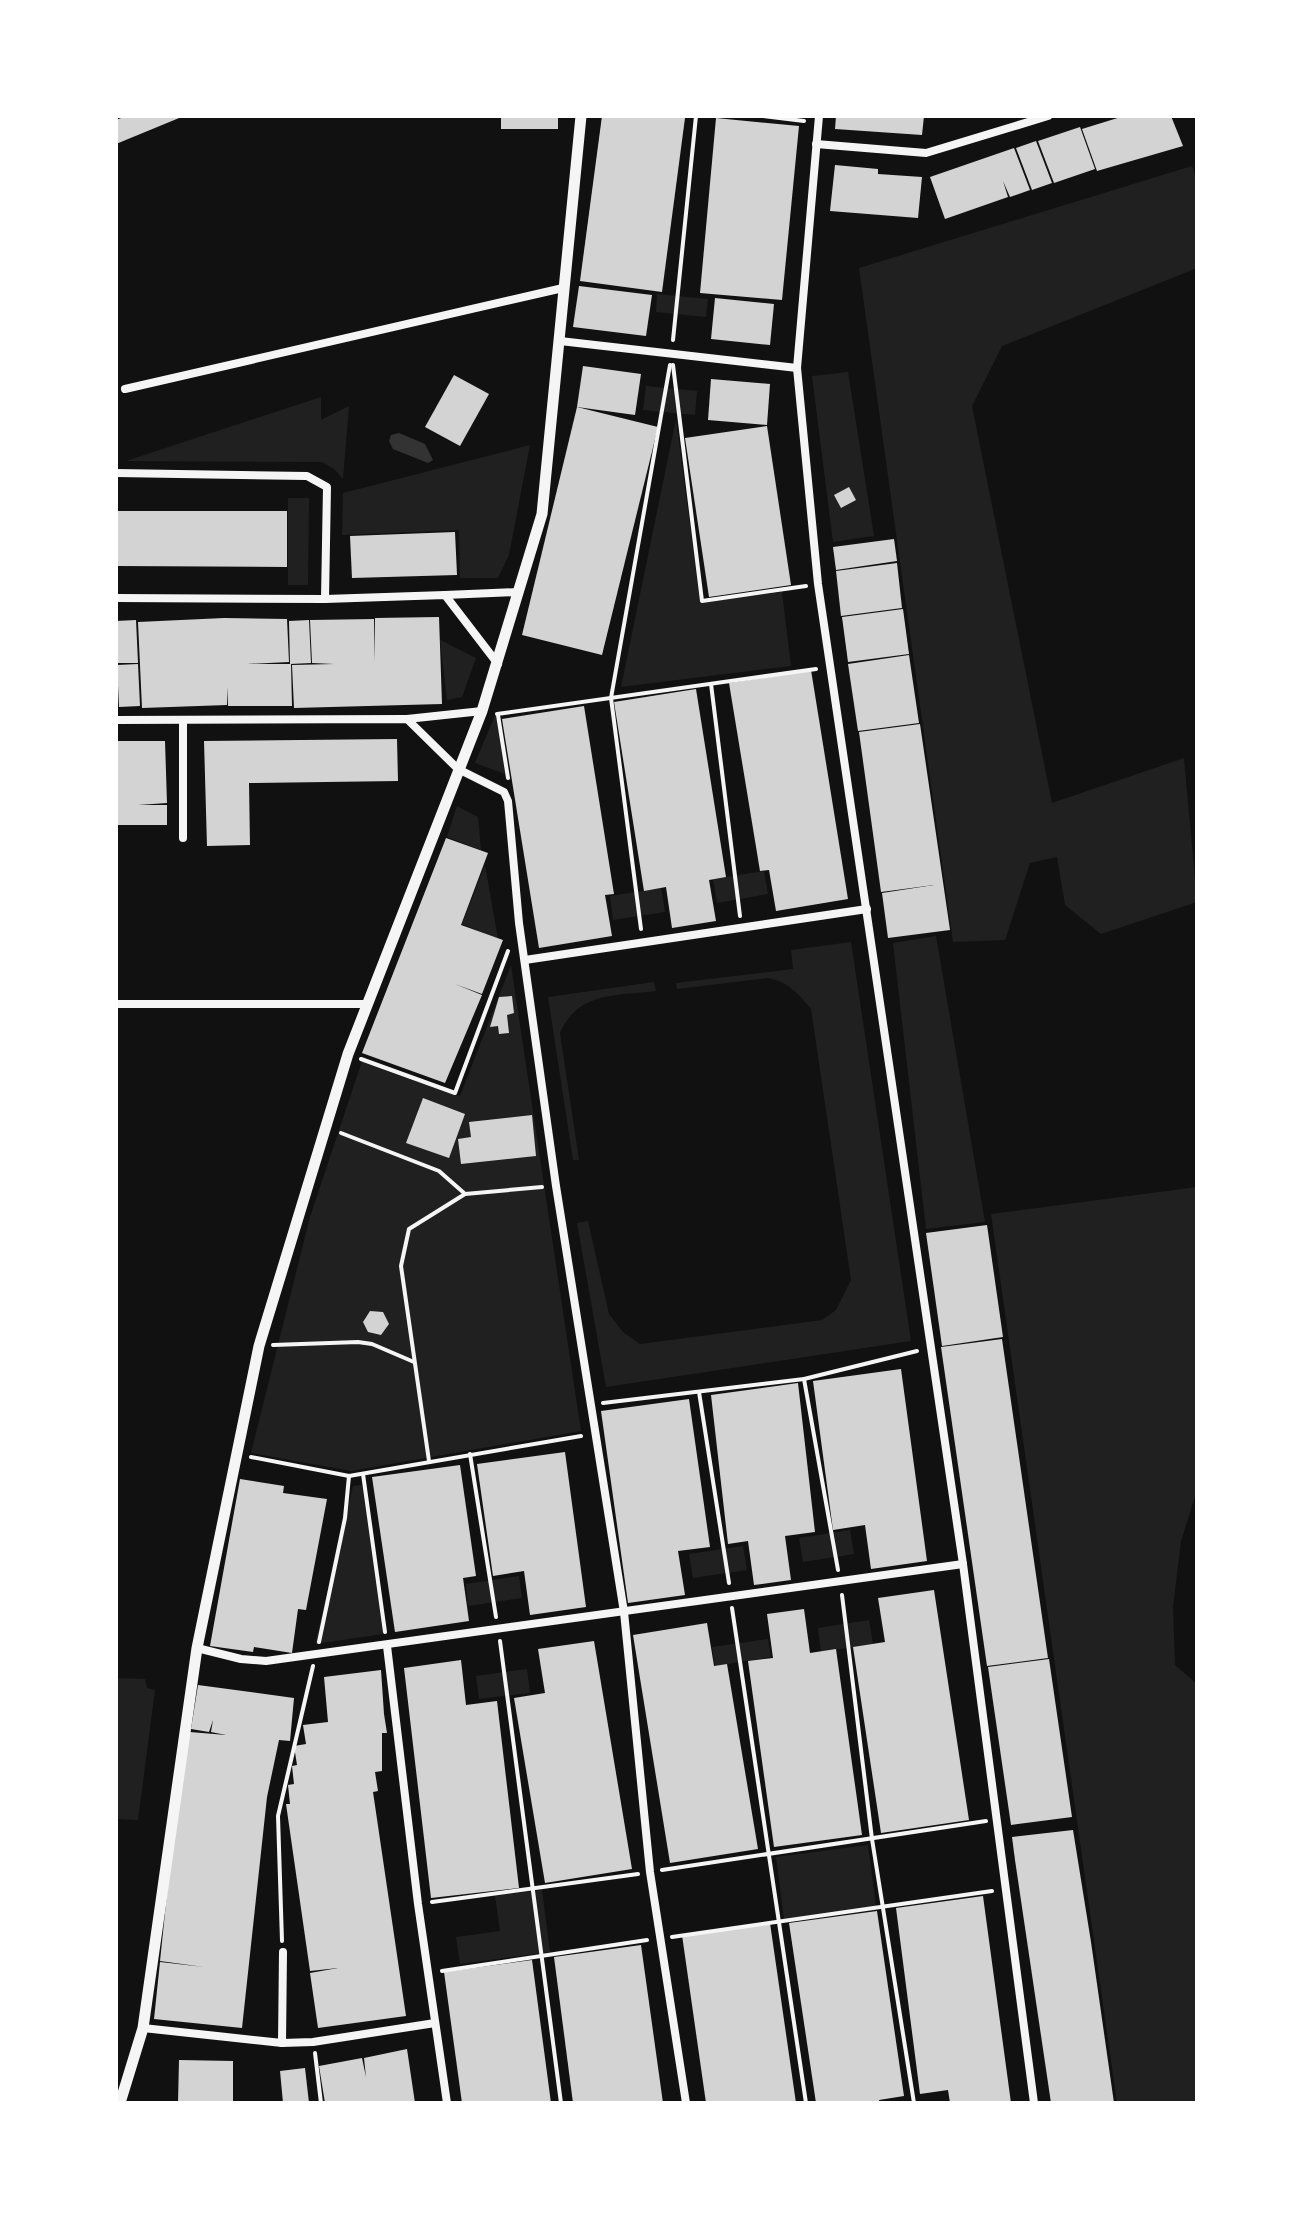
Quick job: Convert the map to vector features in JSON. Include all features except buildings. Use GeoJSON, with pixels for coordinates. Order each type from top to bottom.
{"type":"FeatureCollection","features":[{"type":"Feature","properties":{"kind":"street"},"geometry":{"type":"LineString","coordinates":[[120,2103],[143,2028],[197,1648],[259,1346],[323,1127],[366,1004],[484,707],[542,514],[581,116]]}},
{"type":"Feature","properties":{"kind":"street"},"geometry":{"type":"LineString","coordinates":[[816,144],[926,153],[1048,116]]}},
{"type":"Feature","properties":{"kind":"street"},"geometry":{"type":"LineString","coordinates":[[819,119],[797,368],[818,584],[963,1564],[1034,2103]]}},
{"type":"Feature","properties":{"kind":"street"},"geometry":{"type":"LineString","coordinates":[[125,389],[563,288]]}},
{"type":"Feature","properties":{"kind":"street"},"geometry":{"type":"LineString","coordinates":[[560,341],[797,368]]}},
{"type":"Feature","properties":{"kind":"street"},"geometry":{"type":"LineString","coordinates":[[116,473],[307,476],[320,480],[327,487],[325,599]]}},
{"type":"Feature","properties":{"kind":"street"},"geometry":{"type":"LineString","coordinates":[[116,598],[325,599],[519,592]]}},
{"type":"Feature","properties":{"kind":"street"},"geometry":{"type":"LineString","coordinates":[[445,595],[498,664]]}},
{"type":"Feature","properties":{"kind":"street"},"geometry":{"type":"LineString","coordinates":[[116,720],[407,719],[484,707]]}},
{"type":"Feature","properties":{"kind":"street"},"geometry":{"type":"LineString","coordinates":[[407,719],[458,769],[504,792],[508,801],[519,923],[556,1186],[624,1612],[650,1872],[686,2103]]}},
{"type":"Feature","properties":{"kind":"street"},"geometry":{"type":"LineString","coordinates":[[183,720],[183,838]]}},
{"type":"Feature","properties":{"kind":"street"},"geometry":{"type":"LineString","coordinates":[[525,960],[867,909]]}},
{"type":"Feature","properties":{"kind":"street"},"geometry":{"type":"LineString","coordinates":[[116,1004],[366,1004]]}},
{"type":"Feature","properties":{"kind":"street"},"geometry":{"type":"LineString","coordinates":[[197,1648],[266,1661],[963,1564]]}},
{"type":"Feature","properties":{"kind":"street"},"geometry":{"type":"LineString","coordinates":[[387,1646],[418,1904],[447,2103]]}},
{"type":"Feature","properties":{"kind":"street"},"geometry":{"type":"LineString","coordinates":[[282,2043],[283,1952]]}},
{"type":"Feature","properties":{"kind":"street"},"geometry":{"type":"LineString","coordinates":[[143,2028],[282,2043],[313,2042],[435,2023]]}},
{"type":"Feature","properties":{"kind":"path"},"geometry":{"type":"LineString","coordinates":[[643,943],[611,698],[671,355],[696,116]]}},
{"type":"Feature","properties":{"kind":"path"},"geometry":{"type":"LineString","coordinates":[[763,116],[819,119]]}},
{"type":"Feature","properties":{"kind":"path"},"geometry":{"type":"LineString","coordinates":[[671,355],[702,601],[818,584]]}},
{"type":"Feature","properties":{"kind":"path"},"geometry":{"type":"LineString","coordinates":[[484,707],[497,714],[829,667]]}},
{"type":"Feature","properties":{"kind":"path"},"geometry":{"type":"LineString","coordinates":[[711,684],[742,928]]}},
{"type":"Feature","properties":{"kind":"path"},"geometry":{"type":"LineString","coordinates":[[497,714],[508,779],[504,792]]}},
{"type":"Feature","properties":{"kind":"path"},"geometry":{"type":"LineString","coordinates":[[348,1054],[455,1093],[519,923]]}},
{"type":"Feature","properties":{"kind":"path"},"geometry":{"type":"LineString","coordinates":[[323,1127],[439,1171],[465,1194]]}},
{"type":"Feature","properties":{"kind":"path"},"geometry":{"type":"LineString","coordinates":[[429,1461],[401,1266],[409,1229],[465,1194],[556,1186]]}},
{"type":"Feature","properties":{"kind":"path"},"geometry":{"type":"LineString","coordinates":[[259,1346],[358,1342],[372,1344],[414,1362]]}},
{"type":"Feature","properties":{"kind":"path"},"geometry":{"type":"LineString","coordinates":[[590,1404],[804,1379],[931,1348]]}},
{"type":"Feature","properties":{"kind":"path"},"geometry":{"type":"LineString","coordinates":[[804,1379],[840,1582],[872,1839],[914,2103]]}},
{"type":"Feature","properties":{"kind":"path"},"geometry":{"type":"LineString","coordinates":[[699,1392],[806,2103]]}},
{"type":"Feature","properties":{"kind":"path"},"geometry":{"type":"LineString","coordinates":[[236,1454],[349,1476],[595,1434]]}},
{"type":"Feature","properties":{"kind":"path"},"geometry":{"type":"LineString","coordinates":[[470,1454],[498,1629],[561,2103]]}},
{"type":"Feature","properties":{"kind":"path"},"geometry":{"type":"LineString","coordinates":[[363,1474],[387,1646]]}},
{"type":"Feature","properties":{"kind":"path"},"geometry":{"type":"LineString","coordinates":[[283,1952],[278,1816],[345,1518],[349,1476]]}},
{"type":"Feature","properties":{"kind":"path"},"geometry":{"type":"LineString","coordinates":[[418,1904],[996,1820]]}},
{"type":"Feature","properties":{"kind":"path"},"geometry":{"type":"LineString","coordinates":[[428,1973],[1005,1889]]}},
{"type":"Feature","properties":{"kind":"path"},"geometry":{"type":"LineString","coordinates":[[313,2042],[321,2103]]}},
{"type":"Feature","properties":{"kind":"shaded area"},"geometry":{"type":"Polygon","coordinates":[[[1192,166],[1197,180],[1197,268],[1002,346],[972,406],[1052,803],[1184,758],[1197,902],[1101,934],[1065,905],[1057,857],[1030,863],[1005,940],[953,942],[859,268],[1192,166]]]}},
{"type":"Feature","properties":{"kind":"shaded area"},"geometry":{"type":"Polygon","coordinates":[[[657,294],[708,299],[706,317],[656,312],[657,294]]]}},
{"type":"Feature","properties":{"kind":"shaded area"},"geometry":{"type":"Polygon","coordinates":[[[848,372],[874,536],[833,542],[812,376],[848,372]]]}},
{"type":"Feature","properties":{"kind":"shaded area"},"geometry":{"type":"Polygon","coordinates":[[[646,386],[697,391],[695,415],[643,410],[646,386]]]}},
{"type":"Feature","properties":{"kind":"shaded area"},"geometry":{"type":"Polygon","coordinates":[[[321,397],[321,420],[349,406],[343,479],[322,462],[126,461],[321,397]]]}},
{"type":"Feature","properties":{"kind":"shaded area"},"geometry":{"type":"Polygon","coordinates":[[[676,419],[700,602],[782,592],[791,666],[621,687],[676,419]]]}},
{"type":"Feature","properties":{"kind":"shaded area"},"geometry":{"type":"Polygon","coordinates":[[[399,433],[425,444],[433,460],[428,463],[393,449],[389,441],[391,435],[399,433]]]}},
{"type":"Feature","properties":{"kind":"shaded area"},"geometry":{"type":"Polygon","coordinates":[[[530,445],[509,555],[498,578],[460,578],[459,530],[342,535],[343,493],[530,445]]]}},
{"type":"Feature","properties":{"kind":"shaded area"},"geometry":{"type":"Polygon","coordinates":[[[288,498],[309,498],[308,585],[288,585],[288,498]]]}},
{"type":"Feature","properties":{"kind":"shaded area"},"geometry":{"type":"Polygon","coordinates":[[[440,640],[476,658],[462,697],[447,700],[440,640]]]}},
{"type":"Feature","properties":{"kind":"shaded area"},"geometry":{"type":"Polygon","coordinates":[[[496,713],[505,774],[475,763],[496,713]]]}},
{"type":"Feature","properties":{"kind":"shaded area"},"geometry":{"type":"Polygon","coordinates":[[[457,806],[478,817],[481,850],[447,837],[457,806]]]}},
{"type":"Feature","properties":{"kind":"shaded area"},"geometry":{"type":"Polygon","coordinates":[[[485,865],[498,939],[462,924],[485,865]]]}},
{"type":"Feature","properties":{"kind":"shaded area"},"geometry":{"type":"Polygon","coordinates":[[[764,871],[768,894],[717,903],[713,879],[764,871]]]}},
{"type":"Feature","properties":{"kind":"shaded area"},"geometry":{"type":"Polygon","coordinates":[[[661,888],[665,912],[613,920],[610,896],[661,888]]]}},
{"type":"Feature","properties":{"kind":"shaded area"},"geometry":{"type":"Polygon","coordinates":[[[936,936],[985,1222],[926,1229],[893,943],[936,936]]]}},
{"type":"Feature","properties":{"kind":"shaded area"},"geometry":{"type":"Polygon","coordinates":[[[851,942],[911,1341],[606,1387],[577,1223],[588,1221],[609,1314],[623,1332],[640,1344],[822,1320],[836,1310],[851,1280],[811,1009],[793,989],[769,978],[677,989],[676,983],[793,969],[791,950],[851,942]]]}},
{"type":"Feature","properties":{"kind":"shaded area"},"geometry":{"type":"Polygon","coordinates":[[[511,965],[581,1431],[351,1471],[251,1453],[310,1217],[362,1061],[460,1096],[511,965]]]}},
{"type":"Feature","properties":{"kind":"shaded area"},"geometry":{"type":"Polygon","coordinates":[[[654,982],[656,991],[613,995],[588,1003],[577,1009],[560,1033],[579,1160],[573,1160],[548,997],[654,982]]]}},
{"type":"Feature","properties":{"kind":"shaded area"},"geometry":{"type":"Polygon","coordinates":[[[1197,1187],[1197,1490],[1181,1541],[1173,1607],[1175,1665],[1197,1684],[1197,2103],[1117,2103],[991,1214],[1197,1187]]]}},
{"type":"Feature","properties":{"kind":"shaded area"},"geometry":{"type":"Polygon","coordinates":[[[362,1485],[383,1634],[315,1644],[353,1486],[362,1485]]]}},
{"type":"Feature","properties":{"kind":"shaded area"},"geometry":{"type":"Polygon","coordinates":[[[850,1530],[854,1554],[803,1562],[799,1538],[850,1530]]]}},
{"type":"Feature","properties":{"kind":"shaded area"},"geometry":{"type":"Polygon","coordinates":[[[743,1546],[747,1570],[693,1578],[689,1554],[743,1546]]]}},
{"type":"Feature","properties":{"kind":"shaded area"},"geometry":{"type":"Polygon","coordinates":[[[519,1576],[522,1598],[468,1606],[466,1584],[519,1576]]]}},
{"type":"Feature","properties":{"kind":"shaded area"},"geometry":{"type":"Polygon","coordinates":[[[869,1620],[873,1644],[821,1652],[818,1628],[869,1620]]]}},
{"type":"Feature","properties":{"kind":"shaded area"},"geometry":{"type":"Polygon","coordinates":[[[768,1639],[771,1657],[715,1666],[712,1647],[768,1639]]]}},
{"type":"Feature","properties":{"kind":"shaded area"},"geometry":{"type":"Polygon","coordinates":[[[527,1669],[530,1693],[479,1699],[476,1676],[527,1669]]]}},
{"type":"Feature","properties":{"kind":"shaded area"},"geometry":{"type":"Polygon","coordinates":[[[116,1678],[145,1679],[147,1688],[155,1690],[138,1820],[116,1819],[116,1678]]]}},
{"type":"Feature","properties":{"kind":"shaded area"},"geometry":{"type":"Polygon","coordinates":[[[868,1845],[876,1907],[784,1919],[776,1857],[868,1845]]]}},
{"type":"Feature","properties":{"kind":"shaded area"},"geometry":{"type":"Polygon","coordinates":[[[542,1890],[550,1952],[460,1964],[456,1937],[500,1931],[495,1896],[542,1890]]]}}]}
